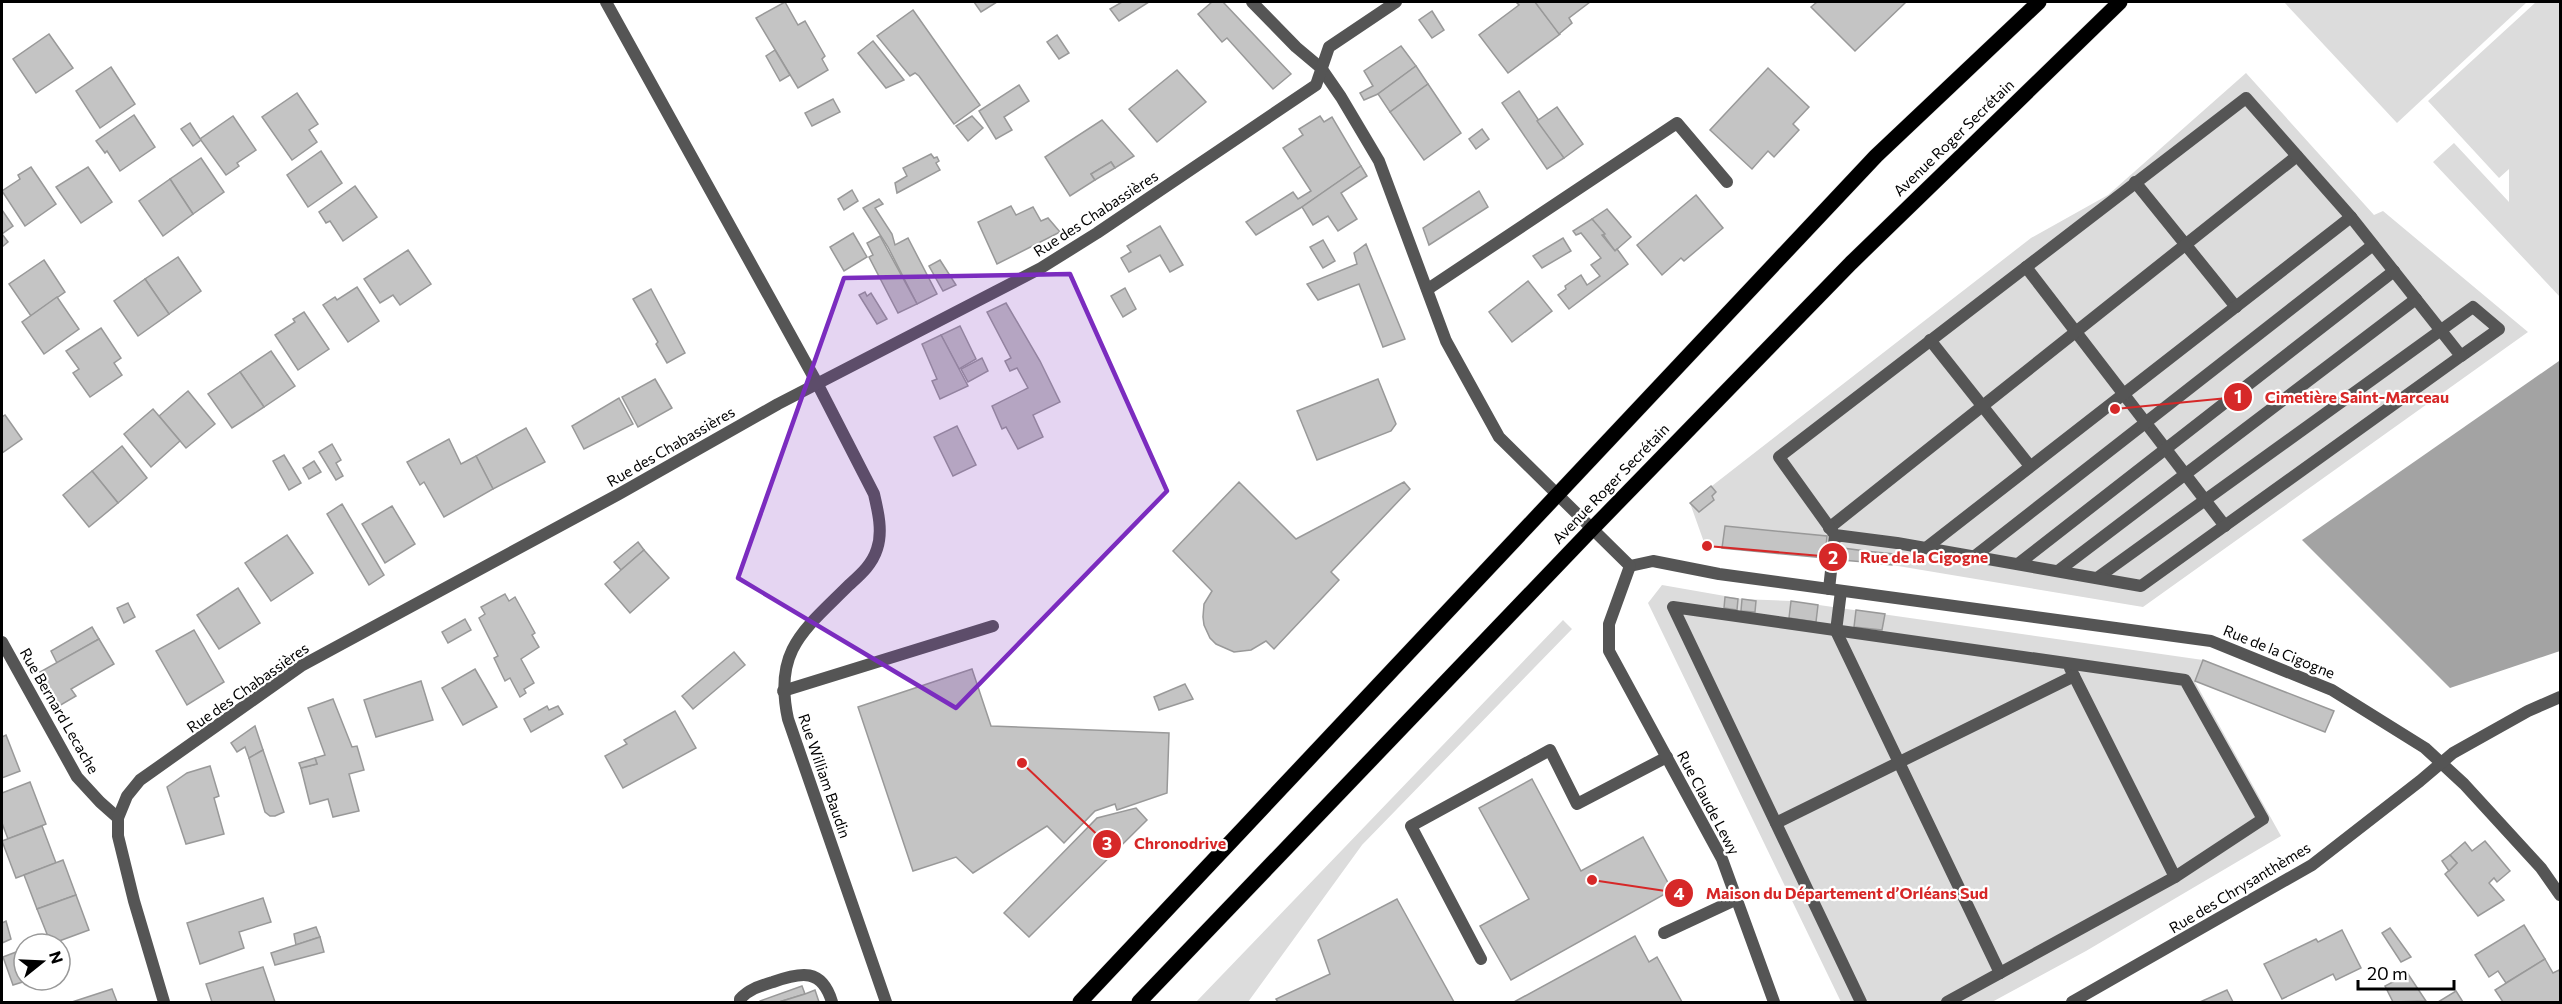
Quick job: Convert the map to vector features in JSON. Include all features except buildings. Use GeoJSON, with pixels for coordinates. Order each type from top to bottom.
{"type":"FeatureCollection","features":[{"type":"Feature","properties":{"kind":"main road","name":"Avenue Roger Secrétain"},"geometry":{"type":"LineString","coordinates":[[1080,1002],[1876,156],[2039,2]]}},
{"type":"Feature","properties":{"kind":"main road","name":"Avenue Roger Secrétain"},"geometry":{"type":"LineString","coordinates":[[1139,1002],[1593,528],[1851,263],[2120,2]]}},
{"type":"Feature","properties":{"kind":"street","name":"Rue William Baudin"},"geometry":{"type":"LineString","coordinates":[[606,2],[817,383],[874,494],[879,513],[877,549],[869,566],[795,641],[786,664],[783,691],[788,719],[886,1002]]}},
{"type":"Feature","properties":{"kind":"street"},"geometry":{"type":"LineString","coordinates":[[1252,2],[1296,47],[1321,68],[1379,161],[1446,341],[1499,437],[1630,566]]}},
{"type":"Feature","properties":{"kind":"street","name":"Rue des Chabassières"},"geometry":{"type":"LineString","coordinates":[[164,1002],[120,852],[118,818],[127,796],[140,780],[301,666],[619,494],[817,383],[1060,257],[1316,85],[1329,47],[1396,2]]}},
{"type":"Feature","properties":{"kind":"street"},"geometry":{"type":"LineString","coordinates":[[2000,973],[1836,631],[1832,531],[1779,457],[2246,98],[2351,217],[2461,356]]}},
{"type":"Feature","properties":{"kind":"street"},"geometry":{"type":"LineString","coordinates":[[1428,289],[1677,123],[1727,182]]}},
{"type":"Feature","properties":{"kind":"street"},"geometry":{"type":"LineString","coordinates":[[1832,531],[1982,406],[2297,156]]}},
{"type":"Feature","properties":{"kind":"street"},"geometry":{"type":"LineString","coordinates":[[2135,182],[2236,307]]}},
{"type":"Feature","properties":{"kind":"street"},"geometry":{"type":"LineString","coordinates":[[1926,548],[2351,217]]}},
{"type":"Feature","properties":{"kind":"street"},"geometry":{"type":"LineString","coordinates":[[1975,556],[2373,245]]}},
{"type":"Feature","properties":{"kind":"street"},"geometry":{"type":"LineString","coordinates":[[2026,267],[2225,526]]}},
{"type":"Feature","properties":{"kind":"street"},"geometry":{"type":"LineString","coordinates":[[2018,564],[2394,271]]}},
{"type":"Feature","properties":{"kind":"street"},"geometry":{"type":"LineString","coordinates":[[2058,571],[2416,299]]}},
{"type":"Feature","properties":{"kind":"street"},"geometry":{"type":"LineString","coordinates":[[1832,531],[2141,586],[2499,329],[2473,307],[2097,578]]}},
{"type":"Feature","properties":{"kind":"street"},"geometry":{"type":"LineString","coordinates":[[1930,340],[2030,466]]}},
{"type":"Feature","properties":{"kind":"street","name":"Rue de la Cigogne"},"geometry":{"type":"LineString","coordinates":[[1630,566],[1653,561],[1719,574],[2211,641],[2332,690],[2418,744],[2441,762],[2533,860],[2560,894]]}},
{"type":"Feature","properties":{"kind":"street","name":"Rue Claude Lewy"},"geometry":{"type":"LineString","coordinates":[[1630,566],[1609,624],[1609,651],[1722,860],[1774,1002]]}},
{"type":"Feature","properties":{"kind":"street"},"geometry":{"type":"LineString","coordinates":[[1861,1002],[1673,607],[2071,670],[2185,680],[2263,819],[2175,877],[1947,1002]]}},
{"type":"Feature","properties":{"kind":"street"},"geometry":{"type":"LineString","coordinates":[[783,691],[993,626]]}},
{"type":"Feature","properties":{"kind":"street","name":"Rue Bernard Lecache"},"geometry":{"type":"LineString","coordinates":[[2,642],[77,777],[118,818]]}},
{"type":"Feature","properties":{"kind":"street"},"geometry":{"type":"LineString","coordinates":[[1776,823],[1899,762],[2071,670]]}},
{"type":"Feature","properties":{"kind":"street"},"geometry":{"type":"LineString","coordinates":[[2071,670],[2175,877]]}},
{"type":"Feature","properties":{"kind":"street","name":"Rue des Chrysanthèmes"},"geometry":{"type":"LineString","coordinates":[[2072,1002],[2312,865],[2453,753],[2560,697]]}},
{"type":"Feature","properties":{"kind":"street"},"geometry":{"type":"LineString","coordinates":[[1481,959],[1411,826],[1550,750],[1577,804],[1667,758]]}},
{"type":"Feature","properties":{"kind":"street"},"geometry":{"type":"LineString","coordinates":[[1664,933],[1737,899]]}},
{"type":"Feature","properties":{"kind":"street"},"geometry":{"type":"LineString","coordinates":[[740,1002],[747,991],[796,974],[816,977],[828,989],[832,1002]]}},
{"type":"Feature","properties":{"kind":"highlighted area"},"geometry":{"type":"Polygon","coordinates":[[[1070,274],[1167,491],[956,708],[738,578],[844,278],[1070,274]]]}},
{"type":"Feature","properties":{"kind":"shaded area"},"geometry":{"type":"Polygon","coordinates":[[[2284,2],[2527,2],[2397,123],[2284,2]]]}},
{"type":"Feature","properties":{"kind":"shaded area"},"geometry":{"type":"Polygon","coordinates":[[[2536,2],[2560,2],[2560,297],[2433,162],[2454,143],[2509,202],[2509,169],[2499,178],[2428,101],[2536,2]]]}},
{"type":"Feature","properties":{"kind":"shaded area"},"geometry":{"type":"Polygon","coordinates":[[[2246,73],[2374,215],[2383,211],[2528,332],[2143,607],[1892,565],[1705,545],[1690,503],[2031,238],[2108,195],[2246,73]]]}},
{"type":"Feature","properties":{"kind":"shaded area"},"geometry":{"type":"Polygon","coordinates":[[[2559,361],[2560,651],[2450,688],[2302,540],[2559,361]]]}},
{"type":"Feature","properties":{"kind":"shaded area"},"geometry":{"type":"Polygon","coordinates":[[[1662,585],[1742,599],[1791,601],[2203,660],[2195,682],[2281,836],[2086,951],[1992,1002],[1841,1002],[1648,603],[1662,585]]]}},
{"type":"Feature","properties":{"kind":"shaded area"},"geometry":{"type":"Polygon","coordinates":[[[1563,620],[1572,629],[1362,845],[1248,1002],[1196,1002],[1563,620]]]}},
{"type":"Feature","properties":{"kind":"place","name":"Cimetière Saint-Marceau"},"geometry":{"type":"Point","coordinates":[2115,409]}},
{"type":"Feature","properties":{"kind":"place","name":"Rue de la Cigogne"},"geometry":{"type":"Point","coordinates":[1707,546]}},
{"type":"Feature","properties":{"kind":"place","name":"Chronodrive"},"geometry":{"type":"Point","coordinates":[1022,763]}},
{"type":"Feature","properties":{"kind":"place","name":"Maison du Département d’Orléans Sud"},"geometry":{"type":"Point","coordinates":[1592,880]}}]}
